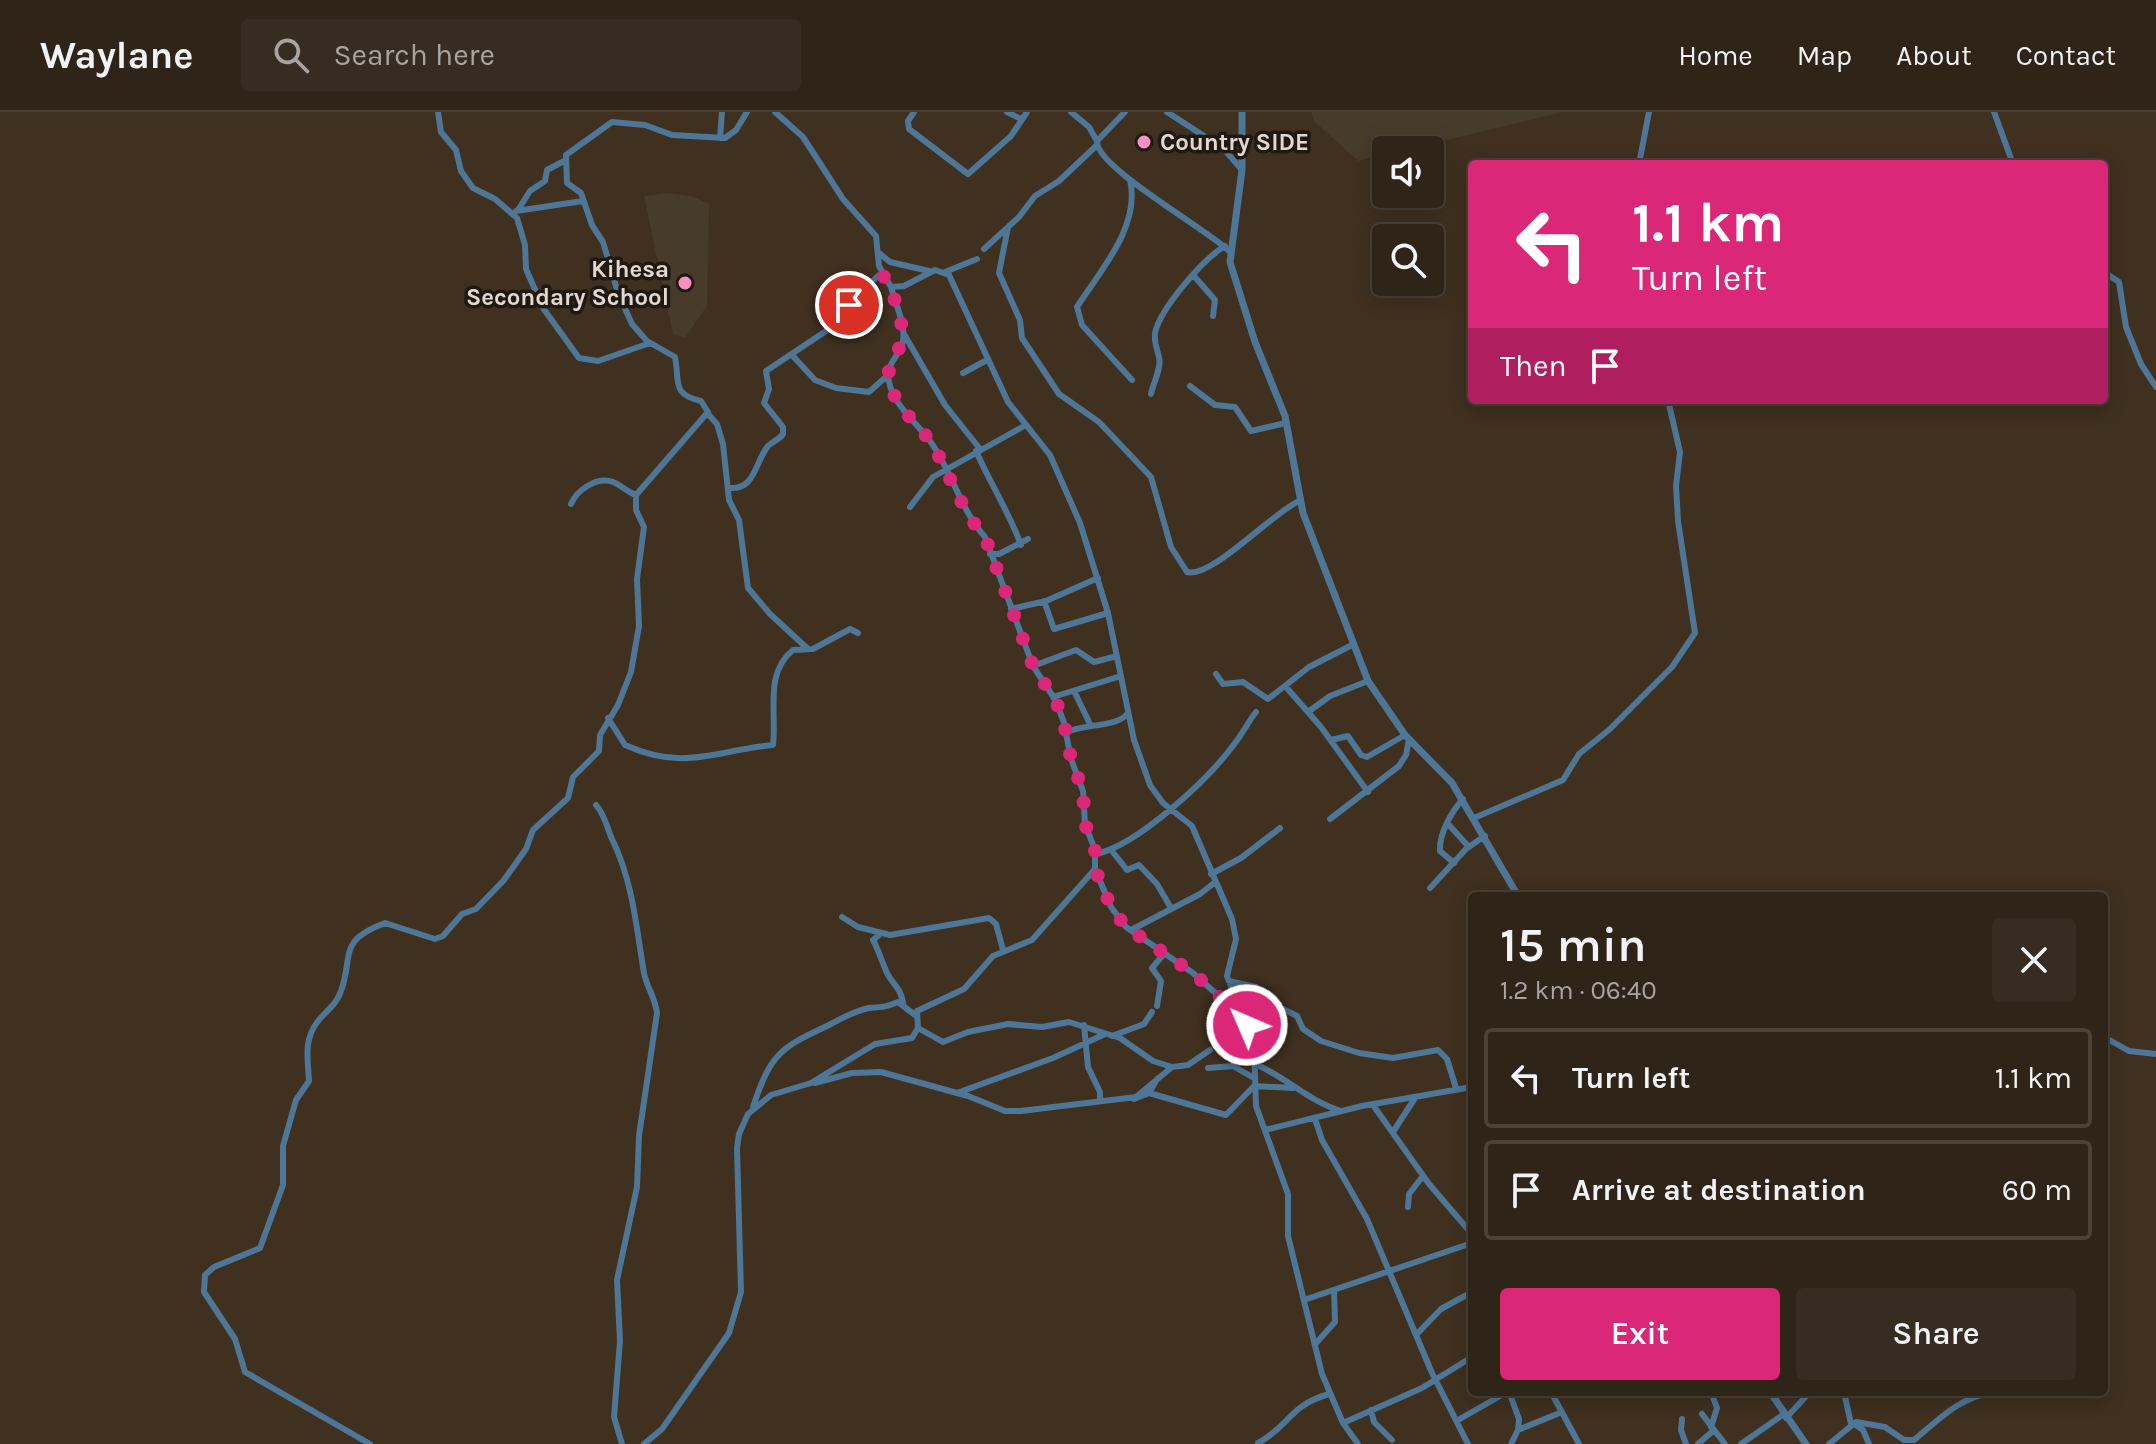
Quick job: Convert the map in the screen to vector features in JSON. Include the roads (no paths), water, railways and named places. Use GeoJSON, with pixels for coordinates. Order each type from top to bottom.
{"type":"FeatureCollection","features":[{"type":"Feature","properties":{"kind":"street"},"geometry":{"type":"LineString","coordinates":[[438,112],[441,132],[456,150],[459,167],[473,188],[515,211],[583,201]]}},
{"type":"Feature","properties":{"kind":"street"},"geometry":{"type":"LineString","coordinates":[[621,112],[623,121]]}},
{"type":"Feature","properties":{"kind":"street"},"geometry":{"type":"LineString","coordinates":[[720,138],[722,112]]}},
{"type":"Feature","properties":{"kind":"street"},"geometry":{"type":"LineString","coordinates":[[747,112],[731,135],[720,138],[672,135],[623,121],[612,122],[593,138],[570,150],[566,160],[567,183],[581,193],[603,242],[618,293],[632,324],[650,343],[675,357],[677,385],[685,397],[701,401],[717,424],[730,488],[729,500],[739,520],[748,588],[770,614],[808,649]]}},
{"type":"Feature","properties":{"kind":"street"},"geometry":{"type":"LineString","coordinates":[[775,112],[803,137],[838,192],[872,231],[882,273],[891,287],[904,334],[945,405],[978,450],[996,497],[1012,519],[1021,545]]}},
{"type":"Feature","properties":{"kind":"street"},"geometry":{"type":"LineString","coordinates":[[914,112],[908,121],[909,129],[968,174],[1011,136],[1027,112]]}},
{"type":"Feature","properties":{"kind":"street"},"geometry":{"type":"LineString","coordinates":[[1007,112],[1021,119]]}},
{"type":"Feature","properties":{"kind":"street"},"geometry":{"type":"LineString","coordinates":[[1071,112],[1089,127],[1097,143],[1130,180],[1227,248]]}},
{"type":"Feature","properties":{"kind":"street"},"geometry":{"type":"LineString","coordinates":[[1242,112],[1242,170],[1227,248],[1246,315],[1286,423],[1299,501],[1368,681],[1407,737],[1441,768],[1463,799],[1516,892]]}},
{"type":"Feature","properties":{"kind":"street"},"geometry":{"type":"LineString","coordinates":[[1640,160],[1649,112]]}},
{"type":"Feature","properties":{"kind":"street"},"geometry":{"type":"LineString","coordinates":[[1994,112],[2012,160]]}},
{"type":"Feature","properties":{"kind":"street"},"geometry":{"type":"LineString","coordinates":[[984,249],[1035,196],[1055,184],[1097,143],[1121,113]]}},
{"type":"Feature","properties":{"kind":"street"},"geometry":{"type":"LineString","coordinates":[[1169,113],[1224,149],[1242,170]]}},
{"type":"Feature","properties":{"kind":"street"},"geometry":{"type":"LineString","coordinates":[[515,211],[530,191],[545,181],[547,171],[566,160]]}},
{"type":"Feature","properties":{"kind":"street"},"geometry":{"type":"LineString","coordinates":[[1130,180],[1134,200],[1130,217],[1098,278],[1077,307],[1082,325],[1132,380]]}},
{"type":"Feature","properties":{"kind":"street"},"geometry":{"type":"LineString","coordinates":[[515,211],[525,241],[526,269],[543,308],[581,360],[598,361],[650,343]]}},
{"type":"Feature","properties":{"kind":"street"},"geometry":{"type":"LineString","coordinates":[[1008,227],[999,273],[1020,320],[1022,338],[1059,394],[1099,422],[1151,477],[1171,547],[1187,572],[1201,572],[1228,555],[1282,509],[1299,501]]}},
{"type":"Feature","properties":{"kind":"street"},"geometry":{"type":"LineString","coordinates":[[1151,394],[1160,359],[1155,351],[1156,329],[1175,296],[1194,276],[1202,262],[1227,248]]}},
{"type":"Feature","properties":{"kind":"street"},"geometry":{"type":"LineString","coordinates":[[879,253],[890,262],[945,272],[977,259]]}},
{"type":"Feature","properties":{"kind":"street"},"geometry":{"type":"LineString","coordinates":[[891,287],[904,286],[929,271]]}},
{"type":"Feature","properties":{"kind":"street"},"geometry":{"type":"LineString","coordinates":[[945,272],[987,360],[1024,426],[1053,461],[1098,578],[1128,713],[1150,785],[1192,826],[1235,931],[1234,949],[1227,972],[1240,1015],[1254,1045],[1256,1106],[1288,1194],[1288,1236],[1329,1394],[1343,1423],[1358,1444]]}},
{"type":"Feature","properties":{"kind":"street"},"geometry":{"type":"LineString","coordinates":[[730,488],[741,488],[752,479],[756,462],[769,444],[782,437],[783,427],[764,403],[769,389],[766,372],[792,355],[802,344],[826,331],[858,293],[882,273]]}},
{"type":"Feature","properties":{"kind":"street"},"geometry":{"type":"LineString","coordinates":[[2108,275],[2119,282],[2126,327],[2141,364],[2156,387]]}},
{"type":"Feature","properties":{"kind":"street"},"geometry":{"type":"LineString","coordinates":[[1194,276],[1215,300],[1213,316]]}},
{"type":"Feature","properties":{"kind":"street"},"geometry":{"type":"LineString","coordinates":[[792,355],[815,380],[836,388],[869,392],[888,375],[901,349],[904,334]]}},
{"type":"Feature","properties":{"kind":"street"},"geometry":{"type":"LineString","coordinates":[[963,373],[987,360]]}},
{"type":"Feature","properties":{"kind":"street"},"geometry":{"type":"LineString","coordinates":[[888,375],[907,417],[930,440],[972,520],[985,537],[1033,666],[1053,697],[1067,732],[1071,759],[1083,791],[1085,824],[1096,854],[1095,869],[1111,907],[1163,955],[1193,973],[1240,1015]]}},
{"type":"Feature","properties":{"kind":"street"},"geometry":{"type":"LineString","coordinates":[[1190,386],[1215,405],[1235,407],[1251,431],[1286,423]]}},
{"type":"Feature","properties":{"kind":"street"},"geometry":{"type":"LineString","coordinates":[[1474,818],[1563,780],[1579,754],[1672,667],[1695,633],[1678,521],[1676,486],[1680,452],[1669,404]]}},
{"type":"Feature","properties":{"kind":"street"},"geometry":{"type":"LineString","coordinates":[[370,1444],[245,1372],[235,1339],[204,1292],[205,1275],[214,1267],[260,1248],[283,1185],[283,1146],[296,1100],[309,1081],[305,1059],[309,1041],[317,1022],[340,993],[345,960],[357,938],[385,923],[435,939],[443,936],[462,914],[476,909],[511,871],[533,830],[571,794],[573,777],[599,751],[608,718],[618,705],[631,672],[639,626],[637,579],[644,527],[636,510],[636,495],[708,414]]}},
{"type":"Feature","properties":{"kind":"street"},"geometry":{"type":"LineString","coordinates":[[910,507],[925,483],[945,468],[1024,426]]}},
{"type":"Feature","properties":{"kind":"street"},"geometry":{"type":"LineString","coordinates":[[571,504],[577,493],[602,481],[613,482],[636,495]]}},
{"type":"Feature","properties":{"kind":"street"},"geometry":{"type":"LineString","coordinates":[[990,554],[1021,545],[1028,539]]}},
{"type":"Feature","properties":{"kind":"street"},"geometry":{"type":"LineString","coordinates":[[1011,609],[1044,601],[1098,578]]}},
{"type":"Feature","properties":{"kind":"street"},"geometry":{"type":"LineString","coordinates":[[1044,601],[1054,629],[1108,613]]}},
{"type":"Feature","properties":{"kind":"street"},"geometry":{"type":"LineString","coordinates":[[608,718],[625,745],[662,756],[715,758],[773,745],[777,670],[790,652],[808,649],[850,629],[858,633]]}},
{"type":"Feature","properties":{"kind":"street"},"geometry":{"type":"LineString","coordinates":[[1216,674],[1223,684],[1247,684],[1263,699],[1270,698],[1309,667],[1354,644]]}},
{"type":"Feature","properties":{"kind":"street"},"geometry":{"type":"LineString","coordinates":[[1033,666],[1076,650],[1094,662],[1117,656]]}},
{"type":"Feature","properties":{"kind":"street"},"geometry":{"type":"LineString","coordinates":[[1053,697],[1121,676]]}},
{"type":"Feature","properties":{"kind":"street"},"geometry":{"type":"LineString","coordinates":[[1308,712],[1330,696],[1368,681]]}},
{"type":"Feature","properties":{"kind":"street"},"geometry":{"type":"LineString","coordinates":[[1286,687],[1331,740],[1368,792]]}},
{"type":"Feature","properties":{"kind":"street"},"geometry":{"type":"LineString","coordinates":[[1074,691],[1090,724]]}},
{"type":"Feature","properties":{"kind":"street"},"geometry":{"type":"LineString","coordinates":[[1096,854],[1112,851],[1171,808],[1232,747],[1256,712]]}},
{"type":"Feature","properties":{"kind":"street"},"geometry":{"type":"LineString","coordinates":[[1067,732],[1090,724],[1120,720],[1128,713]]}},
{"type":"Feature","properties":{"kind":"street"},"geometry":{"type":"LineString","coordinates":[[1331,740],[1348,736],[1366,757],[1407,737]]}},
{"type":"Feature","properties":{"kind":"street"},"geometry":{"type":"LineString","coordinates":[[1330,819],[1368,792],[1405,759],[1407,737]]}},
{"type":"Feature","properties":{"kind":"street"},"geometry":{"type":"LineString","coordinates":[[1454,863],[1439,849],[1453,811],[1463,799]]}},
{"type":"Feature","properties":{"kind":"street"},"geometry":{"type":"LineString","coordinates":[[596,805],[619,852],[623,873],[633,893],[643,968],[647,987],[656,999],[657,1013],[639,1136],[637,1187],[617,1280],[620,1341],[614,1417],[622,1444]]}},
{"type":"Feature","properties":{"kind":"street"},"geometry":{"type":"LineString","coordinates":[[1449,825],[1469,847]]}},
{"type":"Feature","properties":{"kind":"street"},"geometry":{"type":"LineString","coordinates":[[1211,874],[1241,858],[1280,828]]}},
{"type":"Feature","properties":{"kind":"street"},"geometry":{"type":"LineString","coordinates":[[1430,888],[1469,847],[1485,836]]}},
{"type":"Feature","properties":{"kind":"street"},"geometry":{"type":"LineString","coordinates":[[1112,851],[1125,869],[1139,865],[1147,870],[1171,908]]}},
{"type":"Feature","properties":{"kind":"street"},"geometry":{"type":"LineString","coordinates":[[915,1015],[921,1008],[964,989],[988,960],[1003,950],[1032,940],[1095,869]]}},
{"type":"Feature","properties":{"kind":"street"},"geometry":{"type":"LineString","coordinates":[[1135,930],[1214,883]]}},
{"type":"Feature","properties":{"kind":"street"},"geometry":{"type":"LineString","coordinates":[[842,917],[880,934],[895,935],[928,926],[951,927],[989,918],[996,924],[1003,950]]}},
{"type":"Feature","properties":{"kind":"street"},"geometry":{"type":"LineString","coordinates":[[811,1083],[875,1044],[912,1038],[918,1028],[915,1015],[903,1003],[902,991],[886,971],[886,962],[873,940],[880,934]]}},
{"type":"Feature","properties":{"kind":"street"},"geometry":{"type":"LineString","coordinates":[[1157,1006],[1161,981],[1152,968],[1163,955]]}},
{"type":"Feature","properties":{"kind":"street"},"geometry":{"type":"LineString","coordinates":[[1229,981],[1256,987],[1281,1008],[1297,1016],[1303,1029],[1321,1041],[1359,1053],[1393,1058],[1438,1050],[1447,1059],[1456,1088]]}},
{"type":"Feature","properties":{"kind":"street"},"geometry":{"type":"LineString","coordinates":[[644,1444],[667,1422],[729,1333],[741,1292],[738,1140],[768,1068],[789,1043],[867,1008],[884,1010],[895,1003],[903,1003]]}},
{"type":"Feature","properties":{"kind":"street"},"geometry":{"type":"LineString","coordinates":[[957,1093],[1047,1061],[1085,1041],[1144,1024],[1152,1012]]}},
{"type":"Feature","properties":{"kind":"street"},"geometry":{"type":"LineString","coordinates":[[918,1028],[943,1042],[968,1032],[1008,1024],[1084,1025],[1153,1061],[1172,1067],[1188,1065],[1210,1050]]}},
{"type":"Feature","properties":{"kind":"street"},"geometry":{"type":"LineString","coordinates":[[1084,1025],[1088,1067],[1100,1092],[1100,1100]]}},
{"type":"Feature","properties":{"kind":"street"},"geometry":{"type":"LineString","coordinates":[[2108,1039],[2129,1051],[2156,1054]]}},
{"type":"Feature","properties":{"kind":"street"},"geometry":{"type":"LineString","coordinates":[[1255,1064],[1281,1075],[1292,1088]]}},
{"type":"Feature","properties":{"kind":"street"},"geometry":{"type":"LineString","coordinates":[[1208,1068],[1233,1066],[1254,1082],[1292,1088],[1342,1111]]}},
{"type":"Feature","properties":{"kind":"street"},"geometry":{"type":"LineString","coordinates":[[1131,1099],[1172,1067]]}},
{"type":"Feature","properties":{"kind":"street"},"geometry":{"type":"LineString","coordinates":[[752,1108],[771,1095],[852,1073],[881,1072],[1012,1112],[1100,1100],[1137,1100],[1149,1093],[1158,1077]]}},
{"type":"Feature","properties":{"kind":"street"},"geometry":{"type":"LineString","coordinates":[[1149,1093],[1226,1115],[1254,1082]]}},
{"type":"Feature","properties":{"kind":"street"},"geometry":{"type":"LineString","coordinates":[[1265,1130],[1342,1111],[1468,1087]]}},
{"type":"Feature","properties":{"kind":"street"},"geometry":{"type":"LineString","coordinates":[[1393,1132],[1415,1098]]}},
{"type":"Feature","properties":{"kind":"street"},"geometry":{"type":"LineString","coordinates":[[1373,1105],[1423,1176],[1468,1229]]}},
{"type":"Feature","properties":{"kind":"street"},"geometry":{"type":"LineString","coordinates":[[1315,1119],[1322,1140],[1367,1219],[1416,1335],[1468,1444]]}},
{"type":"Feature","properties":{"kind":"street"},"geometry":{"type":"LineString","coordinates":[[1408,1207],[1409,1194],[1423,1176]]}},
{"type":"Feature","properties":{"kind":"street"},"geometry":{"type":"LineString","coordinates":[[1304,1300],[1389,1274],[1468,1244]]}},
{"type":"Feature","properties":{"kind":"street"},"geometry":{"type":"LineString","coordinates":[[1317,1342],[1335,1322],[1334,1290]]}},
{"type":"Feature","properties":{"kind":"street"},"geometry":{"type":"LineString","coordinates":[[1416,1335],[1441,1309],[1468,1294]]}},
{"type":"Feature","properties":{"kind":"street"},"geometry":{"type":"LineString","coordinates":[[1343,1423],[1468,1360]]}},
{"type":"Feature","properties":{"kind":"street"},"geometry":{"type":"LineString","coordinates":[[1262,1443],[1282,1427],[1301,1403],[1329,1394]]}},
{"type":"Feature","properties":{"kind":"street"},"geometry":{"type":"LineString","coordinates":[[1458,1420],[1495,1396]]}},
{"type":"Feature","properties":{"kind":"street"},"geometry":{"type":"LineString","coordinates":[[1510,1396],[1519,1419],[1518,1430],[1511,1444]]}},
{"type":"Feature","properties":{"kind":"street"},"geometry":{"type":"LineString","coordinates":[[1553,1396],[1579,1444]]}},
{"type":"Feature","properties":{"kind":"street"},"geometry":{"type":"LineString","coordinates":[[1698,1444],[1712,1428],[1717,1408],[1712,1396]]}},
{"type":"Feature","properties":{"kind":"street"},"geometry":{"type":"LineString","coordinates":[[1772,1396],[1806,1444]]}},
{"type":"Feature","properties":{"kind":"street"},"geometry":{"type":"LineString","coordinates":[[1741,1444],[1785,1416],[1806,1396]]}},
{"type":"Feature","properties":{"kind":"street"},"geometry":{"type":"LineString","coordinates":[[1845,1396],[1852,1424],[1863,1430],[1869,1444]]}},
{"type":"Feature","properties":{"kind":"street"},"geometry":{"type":"LineString","coordinates":[[1829,1444],[1852,1424],[1885,1427],[1904,1440],[1914,1440],[1933,1419],[1970,1396]]}},
{"type":"Feature","properties":{"kind":"street"},"geometry":{"type":"LineString","coordinates":[[1371,1410],[1374,1422],[1392,1440]]}},
{"type":"Feature","properties":{"kind":"street"},"geometry":{"type":"LineString","coordinates":[[1518,1430],[1562,1412]]}},
{"type":"Feature","properties":{"kind":"street"},"geometry":{"type":"LineString","coordinates":[[1702,1414],[1725,1444]]}},
{"type":"Feature","properties":{"kind":"street"},"geometry":{"type":"LineString","coordinates":[[1682,1419],[1680,1427],[1686,1444]]}},
{"type":"Feature","properties":{"kind":"place","name":"Country SIDE"},"geometry":{"type":"Point","coordinates":[1144,142]}},
{"type":"Feature","properties":{"kind":"place","name":"Kihesa Secondary School"},"geometry":{"type":"Point","coordinates":[685,283]}}]}
